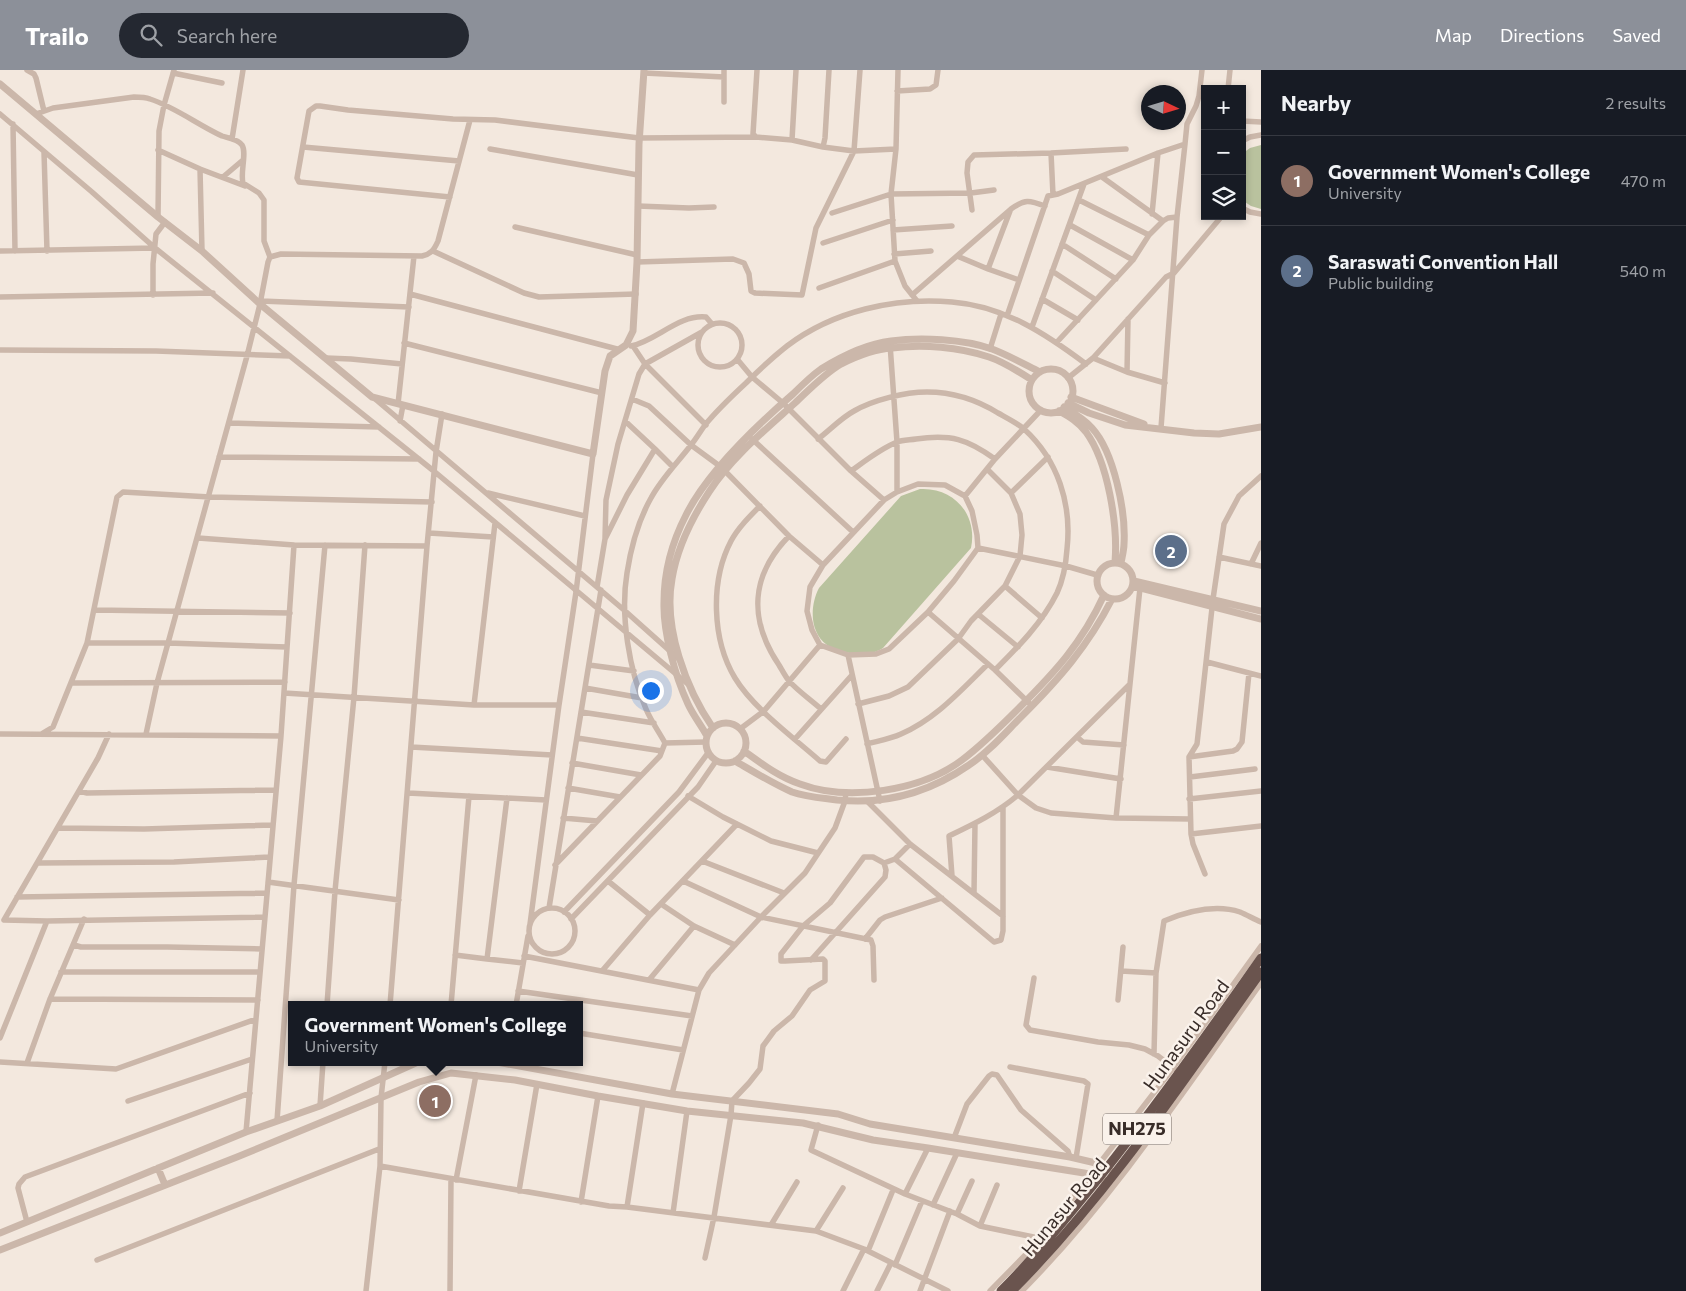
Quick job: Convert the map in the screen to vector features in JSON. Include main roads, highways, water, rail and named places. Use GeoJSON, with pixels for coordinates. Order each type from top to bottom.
{"type":"FeatureCollection","features":[{"type":"Feature","properties":{"kind":"highway","name":"Hunasuru Road"},"geometry":{"type":"LineString","coordinates":[[1107,1168],[1176,1071],[1261,958]]}},
{"type":"Feature","properties":{"kind":"highway","name":"Hunasur Road"},"geometry":{"type":"LineString","coordinates":[[1012,1291],[1053,1248],[1107,1168],[1169,1103],[1261,972]]}},
{"type":"Feature","properties":{"kind":"highway","name":"NH275"},"geometry":{"type":"LineString","coordinates":[[1001,1291],[1099,1178]]}},
{"type":"Feature","properties":{"kind":"place","name":"Saraswati Convention Hall"},"geometry":{"type":"Point","coordinates":[1171,551]}},
{"type":"Feature","properties":{"kind":"place","name":"Government Women's College"},"geometry":{"type":"Point","coordinates":[435,1101]}}]}
